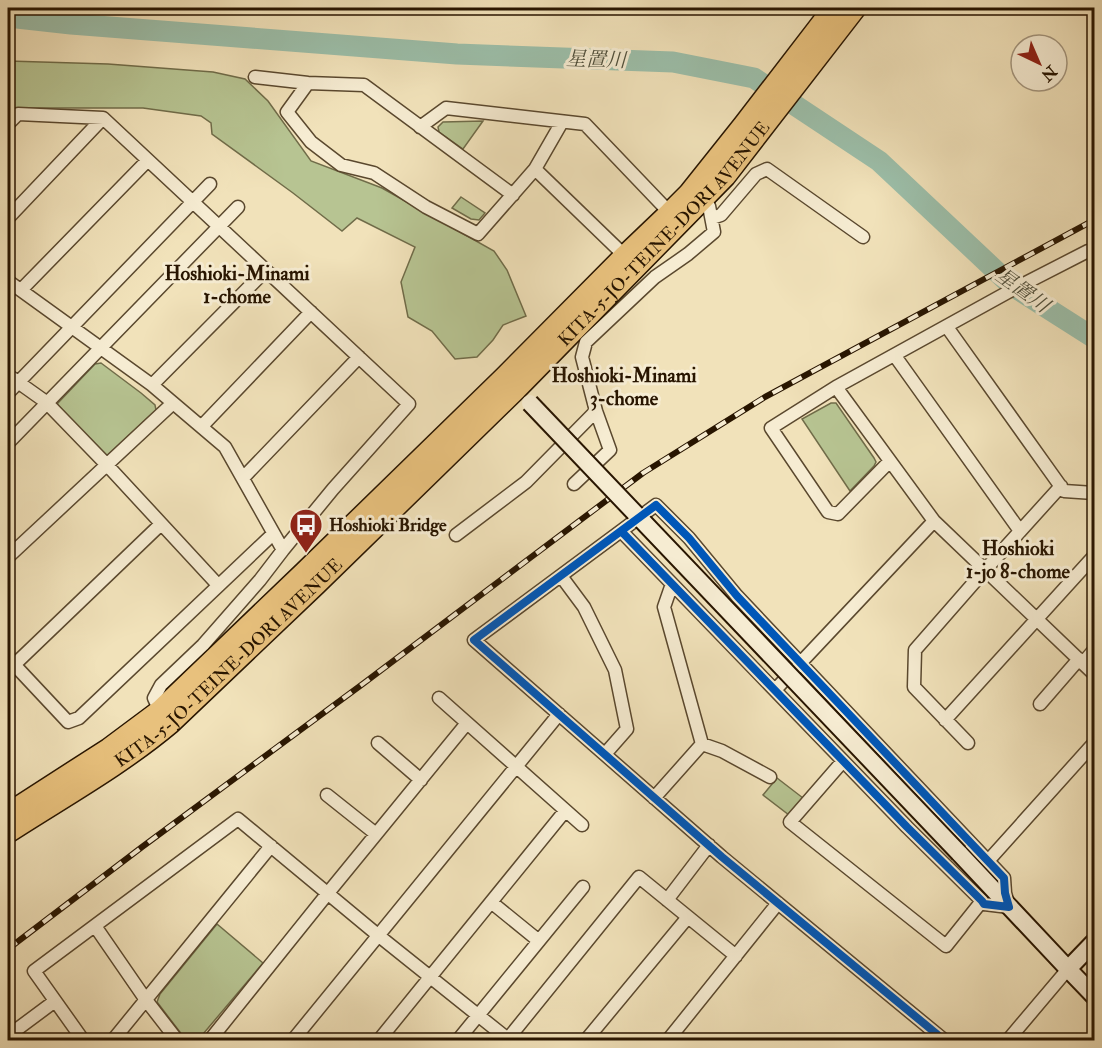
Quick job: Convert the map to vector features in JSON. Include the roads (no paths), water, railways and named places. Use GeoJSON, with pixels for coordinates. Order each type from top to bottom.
{"type":"FeatureCollection","features":[{"type":"Feature","properties":{"kind":"highway"},"geometry":{"type":"LineString","coordinates":[[817,43],[834,8]]}},
{"type":"Feature","properties":{"kind":"highway"},"geometry":{"type":"LineString","coordinates":[[817,43],[855,8]]}},
{"type":"Feature","properties":{"kind":"highway","name":"KITA-5-JO-TEINE-DORI AVENUE"},"geometry":{"type":"LineString","coordinates":[[8,832],[119,762],[151,739],[165,717],[304,573],[517,389],[701,204],[725,176],[751,131],[817,43]]}},
{"type":"Feature","properties":{"kind":"highway","name":"KITA-5-JO-TEINE-DORI AVENUE"},"geometry":{"type":"LineString","coordinates":[[517,389],[625,256],[670,213],[701,204]]}},
{"type":"Feature","properties":{"kind":"highway","name":"KITA-5-JO-TEINE-DORI AVENUE"},"geometry":{"type":"LineString","coordinates":[[8,814],[109,749],[165,717]]}},
{"type":"Feature","properties":{"kind":"street"},"geometry":{"type":"LineString","coordinates":[[255,77],[308,83],[364,85],[513,195]]}},
{"type":"Feature","properties":{"kind":"street"},"geometry":{"type":"LineString","coordinates":[[308,83],[287,112],[311,142],[341,165],[374,173],[426,207],[478,234],[535,169],[562,122]]}},
{"type":"Feature","properties":{"kind":"street"},"geometry":{"type":"LineString","coordinates":[[420,127],[446,108],[585,124],[670,213]]}},
{"type":"Feature","properties":{"kind":"street"},"geometry":{"type":"LineString","coordinates":[[8,124],[18,114],[103,118],[409,404],[333,489],[260,580],[203,645],[161,685],[154,698],[165,717]]}},
{"type":"Feature","properties":{"kind":"street"},"geometry":{"type":"LineString","coordinates":[[8,218],[103,118]]}},
{"type":"Feature","properties":{"kind":"street"},"geometry":{"type":"LineString","coordinates":[[21,290],[148,160]]}},
{"type":"Feature","properties":{"kind":"street"},"geometry":{"type":"LineString","coordinates":[[535,169],[625,256]]}},
{"type":"Feature","properties":{"kind":"street"},"geometry":{"type":"LineString","coordinates":[[701,204],[721,215],[756,174],[767,169],[862,237]]}},
{"type":"Feature","properties":{"kind":"street"},"geometry":{"type":"LineString","coordinates":[[8,393],[13,378],[71,326],[210,184]]}},
{"type":"Feature","properties":{"kind":"street"},"geometry":{"type":"LineString","coordinates":[[574,484],[610,450],[596,411],[582,357],[586,342],[655,277],[714,232],[701,204]]}},
{"type":"Feature","properties":{"kind":"street"},"geometry":{"type":"LineString","coordinates":[[8,443],[238,207]]}},
{"type":"Feature","properties":{"kind":"street"},"geometry":{"type":"LineString","coordinates":[[890,461],[838,514],[828,512],[771,428],[836,387],[1010,291],[1088,250],[1095,254]]}},
{"type":"Feature","properties":{"kind":"street"},"geometry":{"type":"LineString","coordinates":[[152,385],[266,270]]}},
{"type":"Feature","properties":{"kind":"street"},"geometry":{"type":"LineString","coordinates":[[8,282],[152,385],[225,447],[283,550]]}},
{"type":"Feature","properties":{"kind":"street"},"geometry":{"type":"LineString","coordinates":[[202,426],[311,312]]}},
{"type":"Feature","properties":{"kind":"street"},"geometry":{"type":"LineString","coordinates":[[947,327],[1064,491],[1095,493]]}},
{"type":"Feature","properties":{"kind":"street"},"geometry":{"type":"LineString","coordinates":[[894,356],[1020,531]]}},
{"type":"Feature","properties":{"kind":"street"},"geometry":{"type":"LineString","coordinates":[[243,477],[359,357]]}},
{"type":"Feature","properties":{"kind":"street"},"geometry":{"type":"LineString","coordinates":[[13,378],[46,402],[218,585]]}},
{"type":"Feature","properties":{"kind":"street"},"geometry":{"type":"LineString","coordinates":[[836,387],[934,521],[1095,675]]}},
{"type":"Feature","properties":{"kind":"street"},"geometry":{"type":"LineString","coordinates":[[517,389],[1095,996]]}},
{"type":"Feature","properties":{"kind":"street"},"geometry":{"type":"LineString","coordinates":[[8,557],[173,403]]}},
{"type":"Feature","properties":{"kind":"street"},"geometry":{"type":"LineString","coordinates":[[456,535],[526,482],[596,411]]}},
{"type":"Feature","properties":{"kind":"street"},"geometry":{"type":"LineString","coordinates":[[968,743],[914,687],[915,650],[1061,486]]}},
{"type":"Feature","properties":{"kind":"street"},"geometry":{"type":"LineString","coordinates":[[944,1041],[709,845],[474,640],[656,504],[689,538],[737,596],[1004,878],[1009,907]]}},
{"type":"Feature","properties":{"kind":"street"},"geometry":{"type":"LineString","coordinates":[[775,690],[934,521]]}},
{"type":"Feature","properties":{"kind":"street"},"geometry":{"type":"LineString","coordinates":[[161,524],[11,662],[68,722],[79,718],[273,534]]}},
{"type":"Feature","properties":{"kind":"street"},"geometry":{"type":"LineString","coordinates":[[621,531],[984,904],[1009,907]]}},
{"type":"Feature","properties":{"kind":"street"},"geometry":{"type":"LineString","coordinates":[[945,720],[1095,556]]}},
{"type":"Feature","properties":{"kind":"street"},"geometry":{"type":"LineString","coordinates":[[561,576],[584,607],[615,670],[627,729],[605,754]]}},
{"type":"Feature","properties":{"kind":"street"},"geometry":{"type":"LineString","coordinates":[[672,584],[664,608],[702,744]]}},
{"type":"Feature","properties":{"kind":"street"},"geometry":{"type":"LineString","coordinates":[[1040,704],[1081,661],[1095,650]]}},
{"type":"Feature","properties":{"kind":"street"},"geometry":{"type":"LineString","coordinates":[[439,698],[582,825]]}},
{"type":"Feature","properties":{"kind":"street"},"geometry":{"type":"LineString","coordinates":[[293,1041],[559,714]]}},
{"type":"Feature","properties":{"kind":"street"},"geometry":{"type":"LineString","coordinates":[[210,1041],[467,723]]}},
{"type":"Feature","properties":{"kind":"street"},"geometry":{"type":"LineString","coordinates":[[378,743],[421,780]]}},
{"type":"Feature","properties":{"kind":"street"},"geometry":{"type":"LineString","coordinates":[[988,861],[1095,743]]}},
{"type":"Feature","properties":{"kind":"street"},"geometry":{"type":"LineString","coordinates":[[702,744],[722,751],[770,777]]}},
{"type":"Feature","properties":{"kind":"street"},"geometry":{"type":"LineString","coordinates":[[654,798],[702,744]]}},
{"type":"Feature","properties":{"kind":"street"},"geometry":{"type":"LineString","coordinates":[[843,761],[790,822],[946,946],[982,902]]}},
{"type":"Feature","properties":{"kind":"street"},"geometry":{"type":"LineString","coordinates":[[327,795],[376,834]]}},
{"type":"Feature","properties":{"kind":"street"},"geometry":{"type":"LineString","coordinates":[[379,1041],[565,811]]}},
{"type":"Feature","properties":{"kind":"street"},"geometry":{"type":"LineString","coordinates":[[83,1041],[34,971],[238,819],[508,1040],[639,877],[736,956]]}},
{"type":"Feature","properties":{"kind":"street"},"geometry":{"type":"LineString","coordinates":[[667,900],[709,845]]}},
{"type":"Feature","properties":{"kind":"street"},"geometry":{"type":"LineString","coordinates":[[113,1041],[271,846]]}},
{"type":"Feature","properties":{"kind":"street"},"geometry":{"type":"LineString","coordinates":[[458,1041],[583,887]]}},
{"type":"Feature","properties":{"kind":"street"},"geometry":{"type":"LineString","coordinates":[[491,902],[539,941]]}},
{"type":"Feature","properties":{"kind":"street"},"geometry":{"type":"LineString","coordinates":[[668,1041],[778,903]]}},
{"type":"Feature","properties":{"kind":"street"},"geometry":{"type":"LineString","coordinates":[[586,1041],[688,917]]}},
{"type":"Feature","properties":{"kind":"street"},"geometry":{"type":"LineString","coordinates":[[95,926],[177,1041]]}},
{"type":"Feature","properties":{"kind":"street"},"geometry":{"type":"LineString","coordinates":[[1010,1040],[1068,969],[1095,942]]}},
{"type":"Feature","properties":{"kind":"street"},"geometry":{"type":"LineString","coordinates":[[8,1036],[55,1000]]}},
{"type":"Feature","properties":{"kind":"waterway","name":"星置川"},"geometry":{"type":"LineString","coordinates":[[8,17],[71,24],[457,54],[673,62],[754,78],[879,161],[1011,285],[1094,338]]}},
{"type":"Feature","properties":{"kind":"railway"},"geometry":{"type":"LineString","coordinates":[[8,949],[643,473],[765,397],[1094,220]]}},
{"type":"Feature","properties":{"kind":"place","name":"Hoshioki Bridge"},"geometry":{"type":"Point","coordinates":[306,554]}},
{"type":"Feature","properties":{"kind":"district","name":"Hoshioki-Minami 1-chome"},"geometry":{"type":"Point","coordinates":[237,284]}},
{"type":"Feature","properties":{"kind":"district","name":"Hoshioki-Minami 3-chome"},"geometry":{"type":"Point","coordinates":[624,386]}},
{"type":"Feature","properties":{"kind":"district","name":"Hoshioki 1-jo 8-chome"},"geometry":{"type":"Point","coordinates":[1018,560]}}]}
